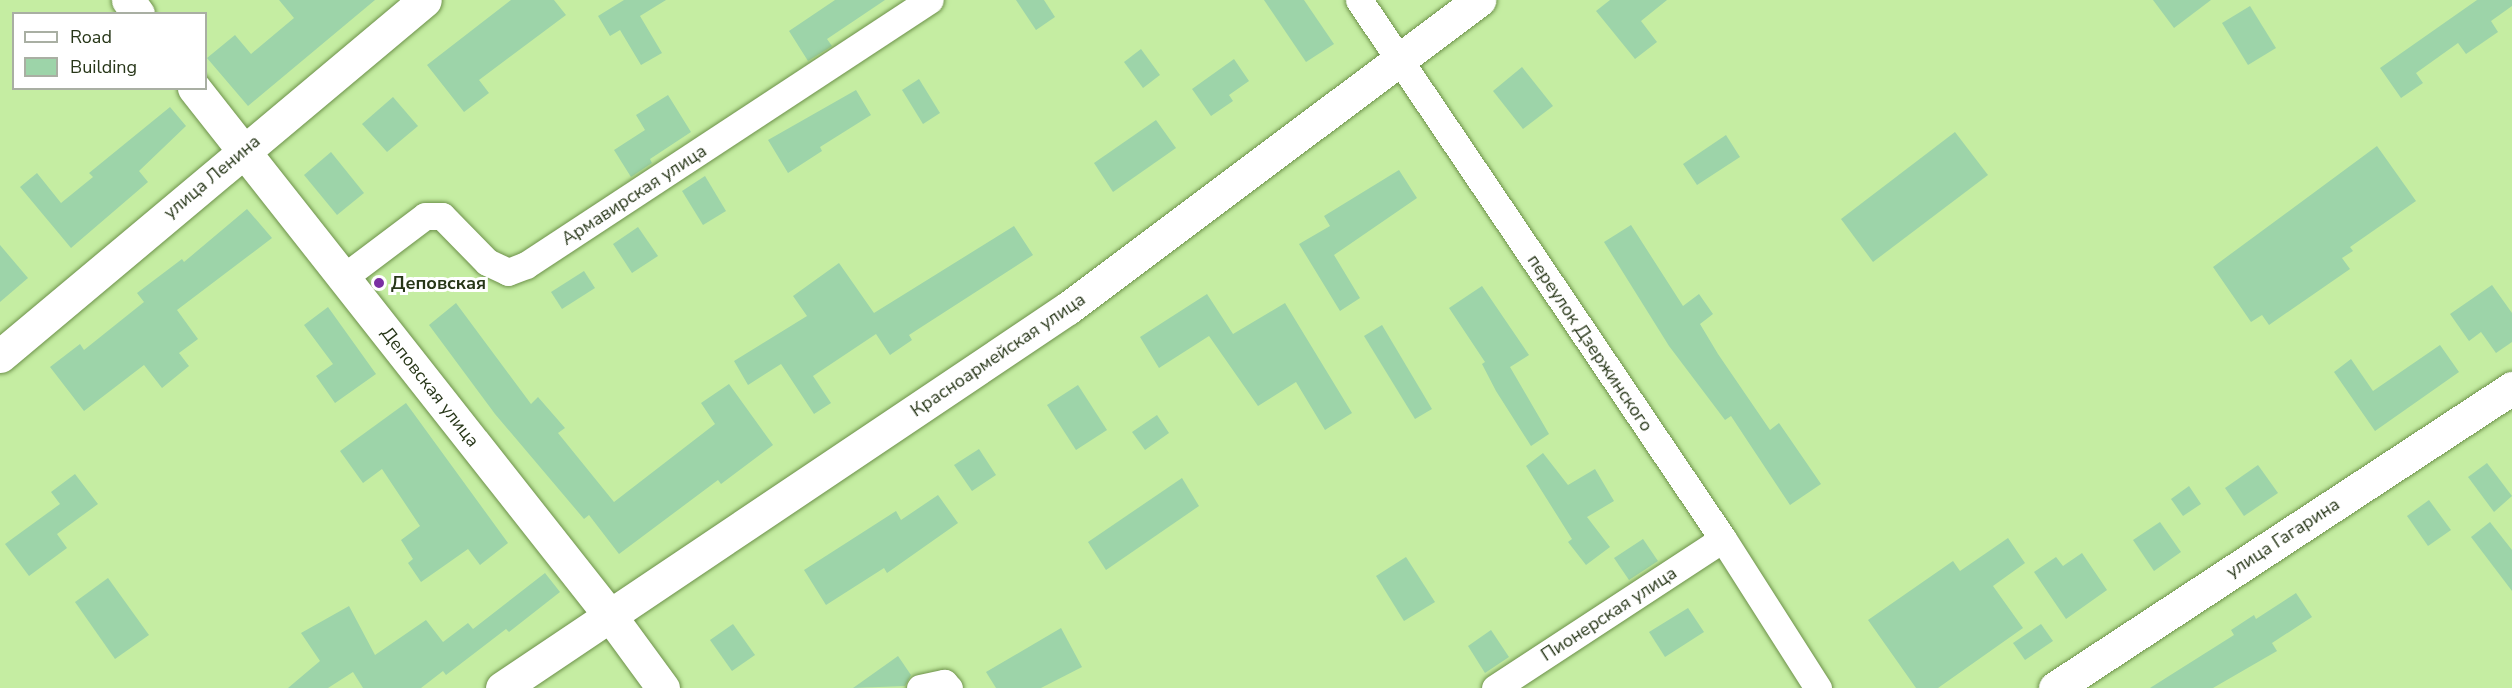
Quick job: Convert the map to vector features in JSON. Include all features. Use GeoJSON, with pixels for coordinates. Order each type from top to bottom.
{"type":"FeatureCollection","features":[{"type":"Feature","properties":{"kind":"street","name":"улица Ленина"},"geometry":{"type":"LineString","coordinates":[[0,356],[425,0]]}},
{"type":"Feature","properties":{"kind":"street","name":"Армавирская улица"},"geometry":{"type":"LineString","coordinates":[[344,277],[425,216],[442,216],[487,262],[508,272],[526,265],[930,0]]}},
{"type":"Feature","properties":{"kind":"street","name":"переулок Дзержинского"},"geometry":{"type":"LineString","coordinates":[[1359,0],[1723,539],[1818,688]]}},
{"type":"Feature","properties":{"kind":"street","name":"Красноармейская улица"},"geometry":{"type":"LineString","coordinates":[[502,688],[611,617],[1068,308],[1397,58],[1479,0]]}},
{"type":"Feature","properties":{"kind":"street","name":"Деповская улица"},"geometry":{"type":"LineString","coordinates":[[196,90],[242,152],[344,277],[611,617],[663,688]]}},
{"type":"Feature","properties":{"kind":"street","name":"улица Гагарина"},"geometry":{"type":"LineString","coordinates":[[2055,688],[2512,388]]}},
{"type":"Feature","properties":{"kind":"street","name":"Пионерская улица"},"geometry":{"type":"LineString","coordinates":[[1495,688],[1723,539]]}},
{"type":"Feature","properties":{"kind":"street"},"geometry":{"type":"LineString","coordinates":[[920,688],[944,683],[949,688]]}},
{"type":"Feature","properties":{"kind":"building"},"geometry":{"type":"Polygon","coordinates":[[[279,0],[375,0],[248,106],[207,58],[235,35],[251,54],[294,18],[279,0]]]}},
{"type":"Feature","properties":{"kind":"building"},"geometry":{"type":"Polygon","coordinates":[[[511,0],[554,0],[566,15],[479,80],[489,93],[464,112],[427,65],[511,0]]]}},
{"type":"Feature","properties":{"kind":"building"},"geometry":{"type":"Polygon","coordinates":[[[624,0],[666,0],[640,16],[662,53],[641,65],[620,30],[610,36],[598,16],[624,0]]]}},
{"type":"Feature","properties":{"kind":"building"},"geometry":{"type":"Polygon","coordinates":[[[835,0],[885,0],[827,39],[832,46],[808,61],[789,31],[835,0]]]}},
{"type":"Feature","properties":{"kind":"building"},"geometry":{"type":"Polygon","coordinates":[[[1016,0],[1044,0],[1055,17],[1036,30],[1016,0]]]}},
{"type":"Feature","properties":{"kind":"building"},"geometry":{"type":"Polygon","coordinates":[[[1264,0],[1304,0],[1334,44],[1306,62],[1264,0]]]}},
{"type":"Feature","properties":{"kind":"building"},"geometry":{"type":"Polygon","coordinates":[[[1610,0],[1667,0],[1641,21],[1657,42],[1635,59],[1596,11],[1610,0]]]}},
{"type":"Feature","properties":{"kind":"building"},"geometry":{"type":"Polygon","coordinates":[[[2153,0],[2211,0],[2174,28],[2153,0]]]}},
{"type":"Feature","properties":{"kind":"building"},"geometry":{"type":"Polygon","coordinates":[[[2477,0],[2512,0],[2512,6],[2491,21],[2498,32],[2466,54],[2458,43],[2416,73],[2423,83],[2401,98],[2380,68],[2477,0]]]}},
{"type":"Feature","properties":{"kind":"building"},"geometry":{"type":"Polygon","coordinates":[[[2250,6],[2276,48],[2248,65],[2222,23],[2250,6]]]}},
{"type":"Feature","properties":{"kind":"building"},"geometry":{"type":"Polygon","coordinates":[[[1141,49],[1160,75],[1143,88],[1124,62],[1141,49]]]}},
{"type":"Feature","properties":{"kind":"building"},"geometry":{"type":"Polygon","coordinates":[[[1234,59],[1249,81],[1229,95],[1233,101],[1211,116],[1192,89],[1234,59]]]}},
{"type":"Feature","properties":{"kind":"building"},"geometry":{"type":"Polygon","coordinates":[[[1522,67],[1553,106],[1523,129],[1493,91],[1522,67]]]}},
{"type":"Feature","properties":{"kind":"building"},"geometry":{"type":"Polygon","coordinates":[[[919,79],[940,113],[923,124],[902,90],[919,79]]]}},
{"type":"Feature","properties":{"kind":"building"},"geometry":{"type":"Polygon","coordinates":[[[856,90],[871,115],[820,147],[822,151],[788,173],[768,140],[856,90]]]}},
{"type":"Feature","properties":{"kind":"building"},"geometry":{"type":"Polygon","coordinates":[[[668,95],[691,132],[650,159],[652,163],[631,177],[614,150],[645,130],[636,115],[668,95]]]}},
{"type":"Feature","properties":{"kind":"building"},"geometry":{"type":"Polygon","coordinates":[[[393,97],[418,126],[387,152],[362,124],[393,97]]]}},
{"type":"Feature","properties":{"kind":"building"},"geometry":{"type":"Polygon","coordinates":[[[170,107],[186,126],[139,171],[148,182],[71,248],[20,187],[37,173],[61,203],[93,177],[89,173],[170,107]]]}},
{"type":"Feature","properties":{"kind":"building"},"geometry":{"type":"Polygon","coordinates":[[[1156,120],[1176,148],[1113,192],[1094,163],[1156,120]]]}},
{"type":"Feature","properties":{"kind":"building"},"geometry":{"type":"Polygon","coordinates":[[[1955,132],[1988,175],[1873,262],[1841,219],[1955,132]]]}},
{"type":"Feature","properties":{"kind":"building"},"geometry":{"type":"Polygon","coordinates":[[[1726,135],[1740,157],[1697,185],[1683,164],[1726,135]]]}},
{"type":"Feature","properties":{"kind":"building"},"geometry":{"type":"Polygon","coordinates":[[[2377,146],[2416,201],[2350,247],[2353,251],[2342,258],[2350,269],[2269,325],[2262,315],[2251,322],[2213,267],[2377,146]]]}},
{"type":"Feature","properties":{"kind":"building"},"geometry":{"type":"Polygon","coordinates":[[[331,152],[364,193],[337,215],[304,175],[331,152]]]}},
{"type":"Feature","properties":{"kind":"building"},"geometry":{"type":"Polygon","coordinates":[[[1399,170],[1417,198],[1334,255],[1360,298],[1340,311],[1299,244],[1330,226],[1324,216],[1399,170]]]}},
{"type":"Feature","properties":{"kind":"building"},"geometry":{"type":"Polygon","coordinates":[[[705,176],[726,211],[703,225],[682,191],[705,176]]]}},
{"type":"Feature","properties":{"kind":"building"},"geometry":{"type":"Polygon","coordinates":[[[247,209],[272,238],[177,310],[198,339],[179,353],[189,366],[162,388],[144,365],[84,411],[50,367],[80,344],[84,350],[144,302],[137,293],[182,259],[184,262],[247,209]]]}},
{"type":"Feature","properties":{"kind":"building"},"geometry":{"type":"Polygon","coordinates":[[[1631,225],[1683,306],[1699,294],[1713,314],[1700,324],[1718,354],[1770,430],[1779,423],[1821,484],[1790,505],[1731,416],[1725,420],[1669,346],[1604,242],[1631,225]]]}},
{"type":"Feature","properties":{"kind":"building"},"geometry":{"type":"Polygon","coordinates":[[[1014,226],[1033,255],[909,335],[912,340],[890,355],[876,334],[813,376],[831,403],[814,414],[781,364],[748,385],[734,361],[807,316],[793,296],[839,263],[874,313],[1014,226]]]}},
{"type":"Feature","properties":{"kind":"building"},"geometry":{"type":"Polygon","coordinates":[[[638,227],[658,256],[632,273],[613,244],[638,227]]]}},
{"type":"Feature","properties":{"kind":"building"},"geometry":{"type":"Polygon","coordinates":[[[0,245],[28,278],[0,302],[0,245]]]}},
{"type":"Feature","properties":{"kind":"building"},"geometry":{"type":"Polygon","coordinates":[[[584,271],[595,288],[562,309],[551,292],[584,271]]]}},
{"type":"Feature","properties":{"kind":"building"},"geometry":{"type":"Polygon","coordinates":[[[2492,285],[2512,313],[2512,342],[2496,353],[2481,332],[2469,341],[2450,314],[2492,285]]]}},
{"type":"Feature","properties":{"kind":"building"},"geometry":{"type":"Polygon","coordinates":[[[1482,286],[1529,355],[1510,367],[1549,434],[1531,446],[1496,391],[1482,364],[1485,362],[1449,308],[1482,286]]]}},
{"type":"Feature","properties":{"kind":"building"},"geometry":{"type":"Polygon","coordinates":[[[1207,294],[1233,334],[1285,303],[1352,413],[1325,430],[1296,382],[1258,406],[1209,336],[1159,368],[1140,337],[1207,294]]]}},
{"type":"Feature","properties":{"kind":"building"},"geometry":{"type":"Polygon","coordinates":[[[456,303],[531,404],[538,397],[565,428],[558,433],[614,502],[715,424],[701,403],[729,384],[773,445],[721,484],[718,480],[619,554],[589,515],[584,519],[495,414],[429,325],[456,303]]]}},
{"type":"Feature","properties":{"kind":"building"},"geometry":{"type":"Polygon","coordinates":[[[328,307],[376,374],[335,403],[316,376],[333,364],[304,325],[328,307]]]}},
{"type":"Feature","properties":{"kind":"building"},"geometry":{"type":"Polygon","coordinates":[[[1382,325],[1432,409],[1415,419],[1364,336],[1382,325]]]}},
{"type":"Feature","properties":{"kind":"building"},"geometry":{"type":"Polygon","coordinates":[[[2440,345],[2459,372],[2375,431],[2334,372],[2351,359],[2373,391],[2440,345]]]}},
{"type":"Feature","properties":{"kind":"building"},"geometry":{"type":"Polygon","coordinates":[[[1078,385],[1107,430],[1076,450],[1047,405],[1078,385]]]}},
{"type":"Feature","properties":{"kind":"building"},"geometry":{"type":"Polygon","coordinates":[[[406,403],[508,543],[480,565],[468,549],[421,582],[408,563],[413,559],[401,540],[420,526],[382,469],[363,483],[340,451],[406,403]]]}},
{"type":"Feature","properties":{"kind":"building"},"geometry":{"type":"Polygon","coordinates":[[[1157,415],[1169,433],[1145,450],[1132,432],[1157,415]]]}},
{"type":"Feature","properties":{"kind":"building"},"geometry":{"type":"Polygon","coordinates":[[[979,449],[996,475],[972,491],[954,465],[979,449]]]}},
{"type":"Feature","properties":{"kind":"building"},"geometry":{"type":"Polygon","coordinates":[[[1543,453],[1568,485],[1595,469],[1614,501],[1587,517],[1610,547],[1586,565],[1568,542],[1572,539],[1526,466],[1543,453]]]}},
{"type":"Feature","properties":{"kind":"building"},"geometry":{"type":"Polygon","coordinates":[[[2487,463],[2512,496],[2494,512],[2468,477],[2487,463]]]}},
{"type":"Feature","properties":{"kind":"building"},"geometry":{"type":"Polygon","coordinates":[[[2258,465],[2278,493],[2244,516],[2225,488],[2258,465]]]}},
{"type":"Feature","properties":{"kind":"building"},"geometry":{"type":"Polygon","coordinates":[[[75,474],[98,504],[57,534],[67,548],[29,576],[5,544],[60,504],[51,492],[75,474]]]}},
{"type":"Feature","properties":{"kind":"building"},"geometry":{"type":"Polygon","coordinates":[[[1182,478],[1199,506],[1106,570],[1088,542],[1182,478]]]}},
{"type":"Feature","properties":{"kind":"building"},"geometry":{"type":"Polygon","coordinates":[[[2189,486],[2201,504],[2183,516],[2171,499],[2189,486]]]}},
{"type":"Feature","properties":{"kind":"building"},"geometry":{"type":"Polygon","coordinates":[[[938,495],[958,523],[887,573],[884,568],[826,605],[804,570],[896,511],[901,520],[938,495]]]}},
{"type":"Feature","properties":{"kind":"building"},"geometry":{"type":"Polygon","coordinates":[[[2429,500],[2451,530],[2428,546],[2407,516],[2429,500]]]}},
{"type":"Feature","properties":{"kind":"building"},"geometry":{"type":"Polygon","coordinates":[[[2160,522],[2181,552],[2154,571],[2133,540],[2160,522]]]}},
{"type":"Feature","properties":{"kind":"building"},"geometry":{"type":"Polygon","coordinates":[[[2490,522],[2512,550],[2512,591],[2471,537],[2490,522]]]}},
{"type":"Feature","properties":{"kind":"building"},"geometry":{"type":"Polygon","coordinates":[[[2008,538],[2025,563],[1993,586],[2023,628],[1938,688],[1916,688],[1868,620],[1953,561],[1960,571],[2008,538]]]}},
{"type":"Feature","properties":{"kind":"building"},"geometry":{"type":"Polygon","coordinates":[[[1643,539],[1658,561],[1629,580],[1614,558],[1643,539]]]}},
{"type":"Feature","properties":{"kind":"building"},"geometry":{"type":"Polygon","coordinates":[[[2082,553],[2107,590],[2066,619],[2034,572],[2056,557],[2063,566],[2082,553]]]}},
{"type":"Feature","properties":{"kind":"building"},"geometry":{"type":"Polygon","coordinates":[[[1406,557],[1435,602],[1404,621],[1376,576],[1406,557]]]}},
{"type":"Feature","properties":{"kind":"building"},"geometry":{"type":"Polygon","coordinates":[[[545,573],[560,592],[509,632],[506,629],[446,675],[443,671],[421,688],[363,688],[353,672],[328,688],[288,688],[320,661],[301,633],[349,606],[375,655],[426,620],[443,642],[468,623],[473,629],[545,573]]]}},
{"type":"Feature","properties":{"kind":"building"},"geometry":{"type":"Polygon","coordinates":[[[108,578],[149,635],[115,659],[75,602],[108,578]]]}},
{"type":"Feature","properties":{"kind":"building"},"geometry":{"type":"Polygon","coordinates":[[[2296,593],[2312,617],[2272,643],[2277,651],[2213,688],[2150,688],[2234,635],[2231,630],[2254,615],[2256,619],[2296,593]]]}},
{"type":"Feature","properties":{"kind":"building"},"geometry":{"type":"Polygon","coordinates":[[[1688,608],[1704,632],[1665,657],[1649,632],[1688,608]]]}},
{"type":"Feature","properties":{"kind":"building"},"geometry":{"type":"Polygon","coordinates":[[[733,624],[755,655],[732,671],[710,640],[733,624]]]}},
{"type":"Feature","properties":{"kind":"building"},"geometry":{"type":"Polygon","coordinates":[[[2041,624],[2053,641],[2025,660],[2013,643],[2041,624]]]}},
{"type":"Feature","properties":{"kind":"building"},"geometry":{"type":"Polygon","coordinates":[[[1061,628],[1082,667],[1041,688],[996,688],[986,672],[1061,628]]]}},
{"type":"Feature","properties":{"kind":"building"},"geometry":{"type":"Polygon","coordinates":[[[1491,630],[1509,657],[1485,673],[1468,646],[1491,630]]]}},
{"type":"Feature","properties":{"kind":"building"},"geometry":{"type":"Polygon","coordinates":[[[898,656],[911,675],[905,686],[853,688],[898,656]]]}},
{"type":"Feature","properties":{"kind":"place","name":"Деповская"},"geometry":{"type":"Point","coordinates":[379,283]}}]}
